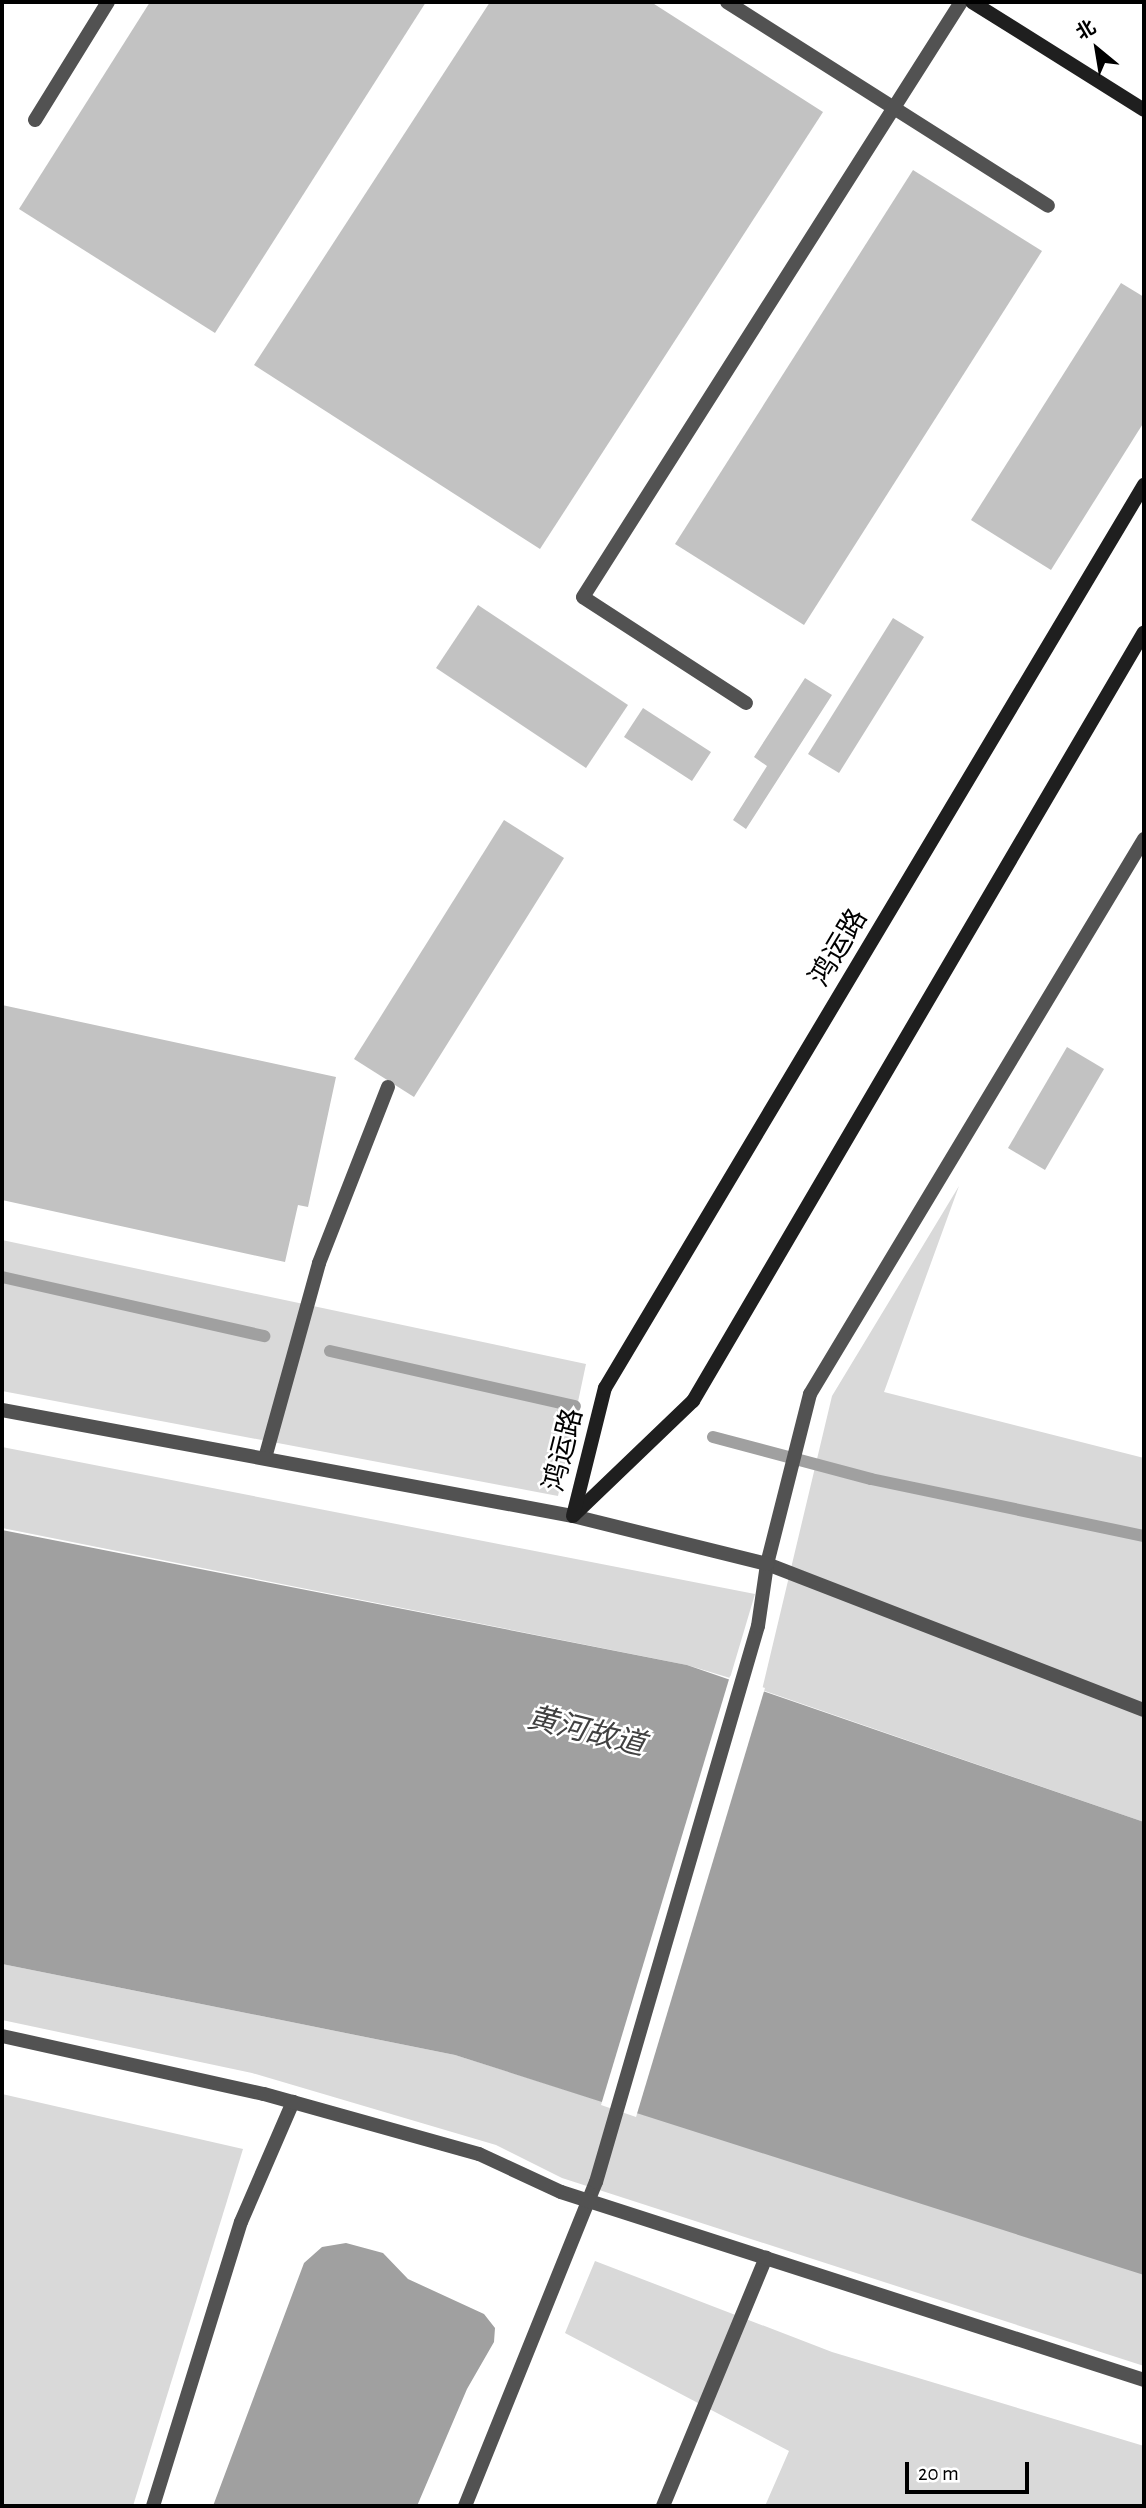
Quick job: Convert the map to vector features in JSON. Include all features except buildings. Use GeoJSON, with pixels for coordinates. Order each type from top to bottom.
{"type":"FeatureCollection","features":[{"type":"Feature","properties":{"kind":"street"},"geometry":{"type":"LineString","coordinates":[[35,120],[108,2]]}},
{"type":"Feature","properties":{"kind":"street"},"geometry":{"type":"LineString","coordinates":[[727,2],[1048,206]]}},
{"type":"Feature","properties":{"kind":"street"},"geometry":{"type":"LineString","coordinates":[[746,703],[583,597],[961,2]]}},
{"type":"Feature","properties":{"kind":"street"},"geometry":{"type":"LineString","coordinates":[[972,2],[1144,110]]}},
{"type":"Feature","properties":{"kind":"street","name":"鸿运路"},"geometry":{"type":"LineString","coordinates":[[573,1516],[606,1388],[1144,485]]}},
{"type":"Feature","properties":{"kind":"street","name":"鸿运路"},"geometry":{"type":"LineString","coordinates":[[573,1516],[693,1401],[1144,632]]}},
{"type":"Feature","properties":{"kind":"street"},"geometry":{"type":"LineString","coordinates":[[466,2506],[596,2182],[758,1626],[767,1564],[810,1394],[1144,839]]}},
{"type":"Feature","properties":{"kind":"street"},"geometry":{"type":"LineString","coordinates":[[265,1458],[320,1263],[388,1087]]}},
{"type":"Feature","properties":{"kind":"street"},"geometry":{"type":"LineString","coordinates":[[2,1410],[573,1516],[767,1564],[1144,1710]]}},
{"type":"Feature","properties":{"kind":"street"},"geometry":{"type":"LineString","coordinates":[[2,2036],[293,2102],[479,2154],[561,2192],[1144,2380]]}},
{"type":"Feature","properties":{"kind":"street"},"geometry":{"type":"LineString","coordinates":[[152,2506],[241,2222],[293,2102]]}},
{"type":"Feature","properties":{"kind":"street"},"geometry":{"type":"LineString","coordinates":[[663,2506],[766,2257]]}},
{"type":"Feature","properties":{"kind":"shaded area"},"geometry":{"type":"Polygon","coordinates":[[[959,1186],[884,1392],[1144,1458],[1144,1822],[762,1690],[832,1396],[959,1186]]]}},
{"type":"Feature","properties":{"kind":"shaded area"},"geometry":{"type":"Polygon","coordinates":[[[2,1240],[586,1364],[558,1496],[2,1391],[2,1240]]]}},
{"type":"Feature","properties":{"kind":"shaded area"},"geometry":{"type":"Polygon","coordinates":[[[2,1447],[755,1594],[730,1678],[687,1665],[2,1528],[2,1447]]]}},
{"type":"Feature","properties":{"kind":"shaded area"},"geometry":{"type":"Polygon","coordinates":[[[2,1964],[455,2055],[1144,2272],[1144,2366],[562,2178],[496,2145],[252,2073],[2,2020],[2,1964]]]}},
{"type":"Feature","properties":{"kind":"shaded area"},"geometry":{"type":"Polygon","coordinates":[[[2,2094],[243,2149],[133,2506],[2,2506],[2,2094]]]}},
{"type":"Feature","properties":{"kind":"shaded area"},"geometry":{"type":"Polygon","coordinates":[[[595,2261],[832,2352],[1144,2446],[1144,2506],[765,2506],[789,2451],[565,2333],[595,2261]]]}},
{"type":"Feature","properties":{"kind":"water","name":"黄河故道"},"geometry":{"type":"Polygon","coordinates":[[[2,1530],[687,1665],[1144,1822],[1144,2275],[455,2055],[2,1964],[2,1530]]]}},
{"type":"Feature","properties":{"kind":"water"},"geometry":{"type":"Polygon","coordinates":[[[346,2243],[383,2253],[408,2279],[484,2314],[495,2328],[494,2342],[467,2389],[417,2506],[213,2506],[304,2263],[322,2247],[346,2243]]]}},
{"type":"Feature","properties":{"kind":"pier"},"geometry":{"type":"Polygon","coordinates":[[[730,1676],[765,1688],[636,2117],[601,2105],[730,1676]]]}},
{"type":"Feature","properties":{"kind":"waterway"},"geometry":{"type":"LineString","coordinates":[[2,1277],[264,1336]]}},
{"type":"Feature","properties":{"kind":"waterway"},"geometry":{"type":"LineString","coordinates":[[330,1351],[575,1406]]}},
{"type":"Feature","properties":{"kind":"waterway"},"geometry":{"type":"LineString","coordinates":[[713,1437],[871,1479],[1144,1536]]}}]}
